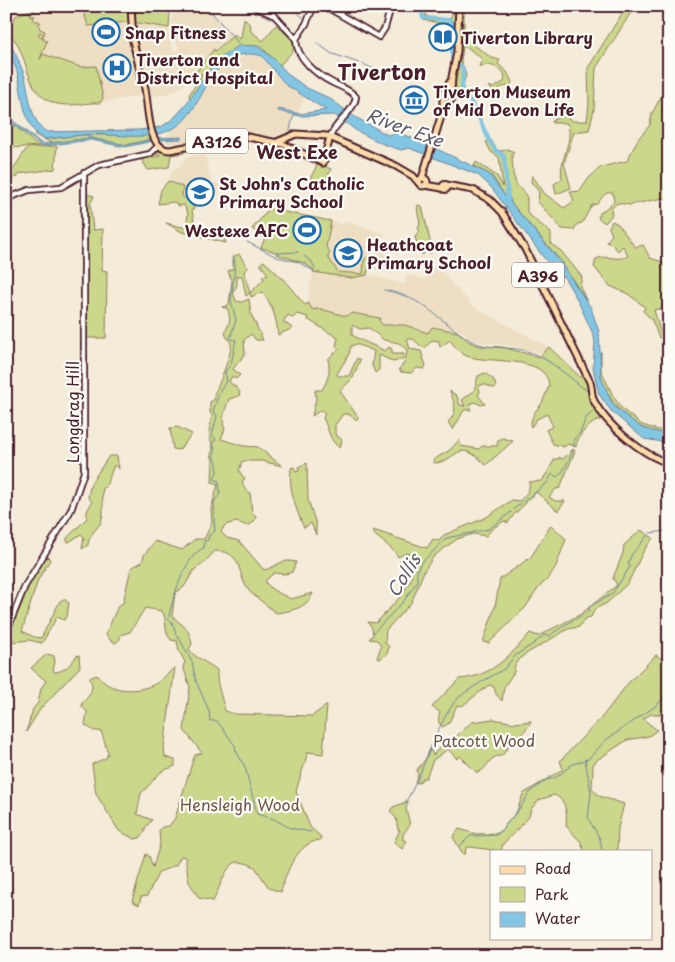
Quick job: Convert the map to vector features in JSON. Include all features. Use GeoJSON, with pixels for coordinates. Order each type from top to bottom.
{"type":"FeatureCollection","features":[{"type":"Feature","properties":{"kind":"main road"},"geometry":{"type":"LineString","coordinates":[[6,199],[28,190],[61,187],[104,164],[150,154],[157,147],[149,115],[144,77],[138,64],[133,41],[131,6]]}},
{"type":"Feature","properties":{"kind":"main road"},"geometry":{"type":"LineString","coordinates":[[252,6],[273,15],[280,21],[296,39],[298,51],[302,57],[326,79],[355,95],[357,98],[330,137]]}},
{"type":"Feature","properties":{"kind":"main road"},"geometry":{"type":"LineString","coordinates":[[296,39],[306,24],[314,6]]}},
{"type":"Feature","properties":{"kind":"main road"},"geometry":{"type":"LineString","coordinates":[[325,6],[379,37],[385,28],[391,6]]}},
{"type":"Feature","properties":{"kind":"main road"},"geometry":{"type":"LineString","coordinates":[[424,181],[446,99],[443,94],[449,90],[455,63],[459,6]]}},
{"type":"Feature","properties":{"kind":"main road"},"geometry":{"type":"LineString","coordinates":[[446,99],[454,96],[449,90]]}},
{"type":"Feature","properties":{"kind":"main road","name":"A3126"},"geometry":{"type":"LineString","coordinates":[[277,142],[296,134],[330,137],[367,152],[424,181]]}},
{"type":"Feature","properties":{"kind":"main road","name":"A3126"},"geometry":{"type":"LineString","coordinates":[[157,147],[170,150],[243,136],[277,142],[324,163],[330,137]]}},
{"type":"Feature","properties":{"kind":"main road"},"geometry":{"type":"LineString","coordinates":[[283,141],[287,146]]}},
{"type":"Feature","properties":{"kind":"main road","name":"Longdrag Hill"},"geometry":{"type":"LineString","coordinates":[[6,633],[28,579],[69,514],[84,472],[84,174]]}},
{"type":"Feature","properties":{"kind":"main road","name":"A396"},"geometry":{"type":"LineString","coordinates":[[424,181],[445,187],[456,186],[473,190],[492,202],[518,236],[597,406],[619,431],[649,455],[669,463]]}},
{"type":"Feature","properties":{"kind":"shaded area"},"geometry":{"type":"Polygon","coordinates":[[[6,6],[76,6],[82,9],[89,26],[128,22],[137,77],[143,95],[105,102],[65,105],[49,100],[37,91],[28,78],[22,54],[15,37],[6,30],[6,6]]]}},
{"type":"Feature","properties":{"kind":"shaded area"},"geometry":{"type":"Polygon","coordinates":[[[183,6],[207,6],[231,37],[212,52],[197,73],[180,88],[170,93],[150,97],[149,82],[155,78],[154,73],[147,73],[138,57],[133,22],[169,28],[169,37],[173,51],[177,50],[179,49],[171,32],[172,15],[183,6]]]}},
{"type":"Feature","properties":{"kind":"shaded area"},"geometry":{"type":"Polygon","coordinates":[[[240,55],[259,55],[286,85],[305,97],[298,113],[293,115],[290,135],[274,141],[240,135],[178,147],[165,142],[168,134],[189,115],[219,68],[240,55]]]}},
{"type":"Feature","properties":{"kind":"shaded area"},"geometry":{"type":"Polygon","coordinates":[[[205,154],[211,181],[221,185],[222,189],[194,209],[192,203],[182,196],[183,187],[168,181],[173,169],[180,168],[181,162],[186,161],[185,157],[205,154]]]}},
{"type":"Feature","properties":{"kind":"shaded area"},"geometry":{"type":"Polygon","coordinates":[[[331,221],[343,225],[345,221],[385,234],[374,247],[367,275],[405,284],[407,275],[425,279],[432,267],[438,264],[450,282],[474,307],[549,347],[544,354],[501,344],[482,343],[471,340],[461,330],[458,332],[433,327],[428,333],[405,325],[383,325],[379,318],[352,313],[346,316],[317,308],[317,310],[312,309],[308,303],[313,272],[325,247],[331,221]]]}},
{"type":"Feature","properties":{"kind":"shaded area"},"geometry":{"type":"Polygon","coordinates":[[[383,249],[389,260],[397,263],[394,274],[375,269],[372,265],[376,252],[383,249]]]}},
{"type":"Feature","properties":{"kind":"green space"},"geometry":{"type":"Polygon","coordinates":[[[82,6],[130,6],[128,22],[88,26],[82,6]]]}},
{"type":"Feature","properties":{"kind":"green space"},"geometry":{"type":"Polygon","coordinates":[[[134,6],[175,6],[170,12],[169,28],[133,22],[134,6]]]}},
{"type":"Feature","properties":{"kind":"green space"},"geometry":{"type":"Polygon","coordinates":[[[419,6],[422,6],[427,17],[450,19],[451,27],[453,21],[450,18],[453,13],[450,8],[456,6],[454,32],[443,24],[423,20],[419,6]]]}},
{"type":"Feature","properties":{"kind":"green space"},"geometry":{"type":"Polygon","coordinates":[[[460,6],[464,6],[464,38],[492,58],[500,60],[498,64],[507,72],[512,82],[510,86],[501,87],[494,93],[489,86],[493,88],[505,81],[504,73],[493,66],[479,67],[482,59],[467,47],[463,47],[461,61],[466,75],[462,88],[470,100],[455,92],[460,6]]]}},
{"type":"Feature","properties":{"kind":"green space"},"geometry":{"type":"Polygon","coordinates":[[[622,6],[635,6],[596,68],[594,109],[589,130],[574,132],[564,163],[571,188],[556,194],[554,184],[562,179],[562,165],[568,143],[569,130],[567,123],[552,123],[553,120],[564,116],[573,121],[587,121],[589,104],[588,68],[624,10],[622,6]]]}},
{"type":"Feature","properties":{"kind":"green space"},"geometry":{"type":"Polygon","coordinates":[[[34,9],[34,12],[30,13],[31,16],[35,16],[33,17],[34,21],[39,21],[41,23],[38,24],[40,29],[45,31],[44,35],[40,32],[38,36],[44,36],[42,39],[47,41],[40,59],[43,54],[80,67],[96,66],[103,98],[100,103],[58,104],[48,101],[36,89],[19,47],[6,28],[17,15],[34,9]]]}},
{"type":"Feature","properties":{"kind":"green space"},"geometry":{"type":"Polygon","coordinates":[[[244,18],[251,26],[250,30],[263,41],[276,25],[294,41],[293,51],[280,65],[260,46],[239,47],[216,60],[190,100],[189,95],[203,73],[189,81],[214,49],[215,51],[235,34],[239,39],[241,38],[244,18]]]}},
{"type":"Feature","properties":{"kind":"green space"},"geometry":{"type":"Polygon","coordinates":[[[669,87],[669,178],[664,189],[669,200],[663,198],[630,205],[617,203],[611,209],[612,215],[605,223],[598,218],[600,213],[614,202],[613,193],[607,193],[597,204],[592,205],[582,223],[577,224],[574,230],[562,229],[538,202],[539,192],[531,182],[532,175],[545,194],[564,208],[574,201],[570,192],[580,191],[589,178],[601,167],[627,161],[638,139],[650,125],[652,113],[669,87]]]}},
{"type":"Feature","properties":{"kind":"green space"},"geometry":{"type":"Polygon","coordinates":[[[478,96],[477,102],[470,100],[478,96]]]}},
{"type":"Feature","properties":{"kind":"green space"},"geometry":{"type":"Polygon","coordinates":[[[6,118],[40,146],[10,148],[6,133],[6,118]]]}},
{"type":"Feature","properties":{"kind":"green space"},"geometry":{"type":"Polygon","coordinates":[[[36,133],[45,139],[83,135],[151,134],[151,139],[127,145],[90,138],[52,143],[35,135],[36,133]]]}},
{"type":"Feature","properties":{"kind":"green space"},"geometry":{"type":"Polygon","coordinates":[[[491,140],[497,150],[507,149],[514,152],[512,155],[513,174],[517,186],[523,190],[527,198],[527,213],[551,233],[551,244],[561,251],[582,277],[580,287],[587,302],[560,260],[511,203],[509,196],[505,196],[492,176],[474,166],[476,162],[497,176],[503,187],[499,157],[491,152],[486,142],[491,140]]]}},
{"type":"Feature","properties":{"kind":"green space"},"geometry":{"type":"Polygon","coordinates":[[[57,146],[55,169],[18,174],[18,177],[6,180],[27,148],[57,146]]]}},
{"type":"Feature","properties":{"kind":"green space"},"geometry":{"type":"Polygon","coordinates":[[[183,150],[184,153],[171,155],[169,167],[148,170],[141,159],[159,156],[160,154],[152,155],[158,151],[167,153],[183,150]]]}},
{"type":"Feature","properties":{"kind":"green space"},"geometry":{"type":"Polygon","coordinates":[[[318,163],[331,169],[324,185],[310,179],[318,163]]]}},
{"type":"Feature","properties":{"kind":"green space"},"geometry":{"type":"Polygon","coordinates":[[[168,181],[183,187],[182,196],[192,203],[194,209],[192,210],[195,227],[216,237],[225,231],[227,233],[224,237],[226,243],[182,232],[166,223],[186,228],[188,214],[184,205],[179,206],[174,202],[158,204],[161,190],[168,181]]]}},
{"type":"Feature","properties":{"kind":"green space"},"geometry":{"type":"Polygon","coordinates":[[[86,194],[94,196],[90,204],[93,230],[103,229],[102,270],[107,271],[106,338],[87,338],[86,194]]]}},
{"type":"Feature","properties":{"kind":"green space"},"geometry":{"type":"Polygon","coordinates":[[[418,205],[422,206],[431,245],[434,246],[431,253],[426,252],[422,255],[423,246],[421,244],[418,247],[415,237],[420,231],[418,229],[420,223],[417,211],[418,205]]]}},
{"type":"Feature","properties":{"kind":"green space"},"geometry":{"type":"Polygon","coordinates":[[[269,209],[331,221],[326,247],[330,252],[328,257],[338,272],[363,274],[364,260],[367,257],[371,258],[367,275],[351,278],[313,272],[314,270],[304,263],[261,248],[265,238],[252,229],[269,209]]]}},
{"type":"Feature","properties":{"kind":"green space"},"geometry":{"type":"Polygon","coordinates":[[[612,221],[618,224],[635,247],[643,245],[650,258],[669,264],[669,305],[663,305],[662,308],[654,310],[662,337],[659,338],[652,320],[643,311],[645,307],[628,294],[610,286],[594,267],[596,259],[604,257],[624,258],[628,256],[623,246],[618,251],[612,244],[606,242],[612,235],[609,227],[612,221]]]}},
{"type":"Feature","properties":{"kind":"green space","name":"Hensleigh Wood"},"geometry":{"type":"Polygon","coordinates":[[[239,254],[248,268],[244,271],[250,293],[246,296],[242,276],[237,276],[237,285],[233,292],[236,301],[242,302],[249,299],[251,314],[263,340],[256,340],[251,334],[244,340],[245,354],[233,369],[240,375],[236,379],[232,376],[229,382],[240,393],[239,396],[229,399],[223,418],[225,429],[221,439],[243,446],[258,447],[282,466],[262,461],[242,461],[239,471],[245,479],[242,481],[244,488],[250,493],[252,512],[256,516],[254,522],[248,526],[236,522],[225,525],[221,532],[227,538],[239,541],[264,570],[286,561],[296,562],[292,572],[285,574],[274,573],[266,580],[266,583],[273,590],[291,599],[313,593],[303,605],[293,610],[276,613],[246,587],[236,560],[225,552],[215,551],[203,564],[194,570],[184,587],[175,593],[172,616],[185,627],[189,634],[192,644],[189,649],[191,652],[217,670],[218,685],[225,711],[235,714],[312,716],[327,705],[323,754],[308,752],[296,791],[310,827],[321,837],[320,840],[312,842],[299,852],[289,868],[281,892],[269,888],[255,867],[239,862],[234,863],[226,872],[213,901],[199,898],[189,882],[185,857],[181,856],[176,865],[159,872],[147,896],[141,897],[139,905],[132,901],[146,854],[149,856],[153,867],[160,844],[159,830],[162,827],[169,826],[175,818],[195,755],[202,753],[184,730],[190,687],[183,666],[185,662],[179,651],[177,641],[171,640],[169,637],[162,611],[145,608],[130,632],[120,635],[120,639],[116,643],[110,640],[106,634],[118,606],[123,603],[131,568],[142,562],[144,555],[155,541],[182,550],[195,539],[204,539],[212,523],[211,509],[218,484],[212,482],[213,460],[211,454],[213,449],[209,432],[212,415],[210,413],[210,402],[215,399],[214,394],[230,353],[231,343],[225,333],[230,320],[228,309],[222,307],[227,306],[229,303],[232,281],[228,271],[233,269],[233,257],[239,254]]]}},
{"type":"Feature","properties":{"kind":"green space"},"geometry":{"type":"Polygon","coordinates":[[[264,261],[283,279],[305,305],[308,303],[312,309],[317,310],[317,308],[346,316],[352,313],[380,318],[379,321],[383,325],[405,325],[428,333],[432,327],[458,332],[468,341],[480,346],[502,347],[539,357],[549,347],[580,377],[585,376],[604,419],[590,425],[582,433],[576,447],[568,444],[564,447],[553,444],[546,430],[553,426],[547,414],[537,419],[531,427],[530,425],[534,413],[542,403],[549,386],[546,376],[538,369],[515,362],[467,356],[459,351],[450,340],[440,347],[439,341],[432,340],[425,348],[413,339],[407,339],[410,349],[421,351],[426,366],[424,369],[417,368],[411,373],[401,372],[399,369],[405,362],[407,350],[399,343],[384,340],[369,328],[360,329],[352,325],[352,335],[385,351],[389,347],[392,349],[392,354],[404,354],[403,359],[394,362],[379,355],[379,370],[375,373],[372,365],[374,351],[356,344],[351,346],[349,354],[337,374],[338,376],[349,376],[357,358],[360,360],[353,378],[340,391],[358,417],[357,420],[348,414],[343,414],[335,425],[335,434],[342,440],[340,448],[334,442],[323,418],[325,413],[321,410],[312,416],[316,398],[315,390],[322,390],[326,382],[329,372],[328,359],[339,349],[336,346],[338,338],[307,319],[308,317],[297,314],[293,318],[288,315],[283,322],[293,328],[278,335],[273,312],[266,296],[262,292],[251,297],[250,293],[264,279],[262,276],[268,274],[260,264],[264,261]]]}},
{"type":"Feature","properties":{"kind":"green space"},"geometry":{"type":"Polygon","coordinates":[[[601,352],[601,370],[613,396],[622,409],[642,425],[669,433],[669,435],[643,428],[624,415],[616,406],[604,386],[599,363],[601,352]]]}},
{"type":"Feature","properties":{"kind":"green space"},"geometry":{"type":"Polygon","coordinates":[[[485,373],[494,380],[496,387],[493,388],[484,384],[479,386],[480,392],[478,395],[485,404],[481,405],[475,402],[469,405],[471,410],[464,410],[453,430],[448,422],[455,411],[450,391],[457,396],[460,405],[465,406],[462,400],[474,391],[478,376],[485,373]]]}},
{"type":"Feature","properties":{"kind":"green space"},"geometry":{"type":"Polygon","coordinates":[[[177,427],[192,434],[179,450],[173,449],[170,428],[177,427]]]}},
{"type":"Feature","properties":{"kind":"green space"},"geometry":{"type":"Polygon","coordinates":[[[503,438],[513,441],[486,465],[476,456],[462,451],[442,462],[434,463],[433,460],[450,450],[459,440],[461,446],[479,449],[482,446],[497,446],[498,440],[503,438]]]}},
{"type":"Feature","properties":{"kind":"green space"},"geometry":{"type":"Polygon","coordinates":[[[573,449],[575,451],[560,488],[556,489],[549,497],[555,501],[565,501],[558,511],[536,492],[508,523],[504,521],[492,529],[486,536],[473,534],[457,539],[434,556],[424,571],[411,603],[386,630],[385,642],[389,647],[387,654],[380,659],[377,658],[381,646],[377,640],[369,639],[373,635],[372,628],[368,622],[376,623],[401,596],[412,578],[409,569],[418,556],[406,553],[398,557],[393,550],[373,533],[373,530],[427,548],[433,539],[439,541],[444,535],[485,518],[512,500],[520,501],[528,490],[529,482],[542,481],[555,459],[559,459],[559,457],[563,459],[573,449]]]}},
{"type":"Feature","properties":{"kind":"green space"},"geometry":{"type":"Polygon","coordinates":[[[109,456],[117,456],[119,469],[114,465],[106,487],[103,488],[102,520],[91,536],[88,545],[82,549],[84,537],[81,534],[69,542],[67,538],[87,518],[87,511],[92,502],[88,497],[91,483],[109,456]]]}},
{"type":"Feature","properties":{"kind":"green space"},"geometry":{"type":"Polygon","coordinates":[[[307,463],[308,500],[316,524],[316,535],[311,523],[304,528],[296,506],[290,476],[291,468],[294,467],[296,472],[299,471],[298,467],[307,463]]]}},
{"type":"Feature","properties":{"kind":"green space"},"geometry":{"type":"Polygon","coordinates":[[[551,525],[566,539],[556,566],[525,608],[489,643],[483,642],[495,607],[500,579],[531,557],[551,525]]]}},
{"type":"Feature","properties":{"kind":"green space"},"geometry":{"type":"Polygon","coordinates":[[[641,530],[653,538],[644,550],[628,583],[607,603],[595,609],[591,617],[586,618],[579,627],[568,629],[524,655],[515,664],[514,672],[504,687],[502,701],[496,694],[494,687],[489,685],[462,706],[457,705],[449,723],[443,727],[440,724],[438,721],[440,712],[432,707],[459,679],[490,670],[515,650],[530,633],[538,636],[581,614],[617,585],[613,578],[623,553],[624,545],[641,530]]]}},
{"type":"Feature","properties":{"kind":"green space"},"geometry":{"type":"Polygon","coordinates":[[[47,555],[50,560],[38,580],[22,631],[41,638],[60,601],[64,599],[69,603],[67,617],[64,620],[57,617],[42,643],[29,640],[13,642],[14,639],[6,635],[26,587],[47,555]]]}},
{"type":"Feature","properties":{"kind":"green space"},"geometry":{"type":"Polygon","coordinates":[[[47,654],[54,656],[53,670],[55,672],[64,669],[79,655],[80,667],[41,708],[26,732],[33,709],[38,703],[41,688],[46,681],[31,668],[47,654]]]}},
{"type":"Feature","properties":{"kind":"green space"},"geometry":{"type":"Polygon","coordinates":[[[656,655],[669,664],[669,702],[661,714],[651,714],[643,719],[657,730],[649,736],[627,740],[597,760],[593,765],[592,788],[599,796],[624,804],[618,828],[617,850],[584,850],[581,842],[566,826],[566,812],[562,800],[554,795],[539,800],[531,809],[529,817],[503,844],[501,850],[470,847],[466,848],[465,854],[463,854],[453,837],[459,829],[477,834],[499,833],[517,811],[523,794],[563,769],[560,761],[602,717],[629,682],[656,655]]]}},
{"type":"Feature","properties":{"kind":"green space"},"geometry":{"type":"Polygon","coordinates":[[[175,667],[164,748],[165,757],[175,760],[175,766],[161,772],[141,793],[137,814],[152,820],[140,838],[135,839],[119,831],[96,794],[92,764],[106,758],[108,753],[101,731],[94,731],[85,725],[87,711],[82,707],[82,703],[92,688],[89,678],[97,675],[102,681],[115,688],[130,690],[146,688],[156,684],[175,667]]]}},
{"type":"Feature","properties":{"kind":"green space","name":"Patcott Wood"},"geometry":{"type":"Polygon","coordinates":[[[493,719],[515,723],[531,721],[502,756],[497,756],[491,760],[481,771],[477,773],[460,756],[457,759],[448,749],[433,760],[426,778],[423,778],[419,783],[415,782],[418,774],[416,771],[425,760],[430,749],[433,755],[445,742],[450,742],[472,722],[493,719]]]}},
{"type":"Feature","properties":{"kind":"green space"},"geometry":{"type":"Polygon","coordinates":[[[408,801],[406,809],[410,825],[403,834],[403,840],[407,841],[402,849],[394,842],[400,830],[398,830],[396,818],[390,811],[393,807],[408,801]]]}},
{"type":"Feature","properties":{"kind":"water"},"geometry":{"type":"Polygon","coordinates":[[[6,38],[24,74],[33,114],[41,127],[47,132],[139,130],[161,127],[173,119],[184,107],[216,60],[240,45],[257,46],[273,58],[290,76],[307,88],[329,98],[355,117],[388,135],[399,133],[420,141],[489,174],[505,196],[509,196],[511,203],[559,260],[591,308],[599,332],[601,377],[611,401],[616,408],[642,428],[669,435],[669,443],[644,439],[612,412],[605,403],[599,394],[593,367],[595,342],[593,334],[577,299],[564,277],[559,275],[544,258],[491,187],[478,175],[409,148],[401,150],[383,144],[357,131],[335,115],[300,116],[278,111],[279,109],[300,114],[326,110],[286,85],[262,56],[254,54],[235,56],[225,62],[216,71],[188,116],[180,124],[169,130],[146,136],[82,135],[45,139],[38,135],[28,120],[18,75],[7,48],[6,38]]]}},
{"type":"Feature","properties":{"kind":"water"},"geometry":{"type":"Polygon","coordinates":[[[6,115],[42,144],[90,138],[126,145],[158,138],[181,137],[181,139],[158,140],[125,147],[91,140],[42,146],[6,118],[6,115]]]}},
{"type":"Feature","properties":{"kind":"waterway"},"geometry":{"type":"LineString","coordinates":[[206,6],[240,45]]}},
{"type":"Feature","properties":{"kind":"waterway"},"geometry":{"type":"LineString","coordinates":[[290,6],[306,20]]}},
{"type":"Feature","properties":{"kind":"waterway"},"geometry":{"type":"LineString","coordinates":[[420,6],[423,18],[450,20],[452,24],[452,60],[463,68],[462,90],[474,107],[495,150],[504,156],[508,200]]}},
{"type":"Feature","properties":{"kind":"waterway"},"geometry":{"type":"LineString","coordinates":[[317,43],[332,54]]}},
{"type":"Feature","properties":{"kind":"waterway"},"geometry":{"type":"LineString","coordinates":[[333,54],[359,63]]}},
{"type":"Feature","properties":{"kind":"waterway"},"geometry":{"type":"LineString","coordinates":[[363,64],[376,70]]}},
{"type":"Feature","properties":{"kind":"waterway"},"geometry":{"type":"LineString","coordinates":[[290,130],[295,115]]}},
{"type":"Feature","properties":{"kind":"waterway"},"geometry":{"type":"LineString","coordinates":[[247,242],[277,257],[298,262],[314,271]]}},
{"type":"Feature","properties":{"kind":"waterway"},"geometry":{"type":"LineString","coordinates":[[277,253],[298,252]]}},
{"type":"Feature","properties":{"kind":"waterway"},"geometry":{"type":"LineString","coordinates":[[304,256],[312,262],[315,268]]}},
{"type":"Feature","properties":{"kind":"waterway"},"geometry":{"type":"LineString","coordinates":[[234,258],[231,301],[236,320],[230,339],[236,340],[231,364],[225,372],[227,381],[220,392],[213,411],[217,416],[212,435],[216,440],[213,442],[215,452],[213,456],[217,467],[214,479],[219,481],[220,494],[214,502],[215,531],[209,535],[208,540],[204,541],[204,548],[197,552],[185,569],[176,590],[168,619],[172,622],[176,635],[192,662],[196,681],[209,711],[210,721],[217,721],[236,747],[235,749],[245,767],[257,814],[274,819],[290,828],[311,832]]}},
{"type":"Feature","properties":{"kind":"waterway"},"geometry":{"type":"LineString","coordinates":[[384,290],[411,298],[470,340],[484,346],[522,350],[537,355],[560,369],[587,391]]}},
{"type":"Feature","properties":{"kind":"waterway","name":"Collis"},"geometry":{"type":"LineString","coordinates":[[574,446],[574,439],[580,433],[586,418],[595,410]]}},
{"type":"Feature","properties":{"kind":"waterway","name":"Collis"},"geometry":{"type":"LineString","coordinates":[[514,509],[547,483],[552,474],[557,477],[560,475],[573,450]]}},
{"type":"Feature","properties":{"kind":"waterway"},"geometry":{"type":"LineString","coordinates":[[669,478],[662,488],[669,524]]}},
{"type":"Feature","properties":{"kind":"waterway","name":"Collis"},"geometry":{"type":"LineString","coordinates":[[373,633],[403,602],[417,582],[417,571],[420,564],[447,538],[489,529],[511,512]]}},
{"type":"Feature","properties":{"kind":"waterway"},"geometry":{"type":"LineString","coordinates":[[650,533],[665,531],[669,525]]}},
{"type":"Feature","properties":{"kind":"waterway"},"geometry":{"type":"LineString","coordinates":[[404,805],[439,728],[457,699],[504,669],[516,655],[544,635],[550,636],[589,612],[589,607],[612,594],[630,567],[628,563],[632,554],[648,535]]}},
{"type":"Feature","properties":{"kind":"waterway"},"geometry":{"type":"LineString","coordinates":[[460,846],[470,836],[497,835],[520,808],[530,792],[546,780],[555,778],[573,764],[588,759],[606,740],[657,705],[669,691]]}},
{"type":"Feature","properties":{"kind":"waterway"},"geometry":{"type":"LineString","coordinates":[[585,759],[591,793],[588,818],[600,839],[602,850]]}},
{"type":"Feature","properties":{"kind":"place","name":"Snap Fitness"},"geometry":{"type":"Point","coordinates":[106,32]}},
{"type":"Feature","properties":{"kind":"place","name":"Tiverton Library"},"geometry":{"type":"Point","coordinates":[443,37]}},
{"type":"Feature","properties":{"kind":"place","name":"Tiverton and District Hospital"},"geometry":{"type":"Point","coordinates":[117,68]}},
{"type":"Feature","properties":{"kind":"place","name":"Tiverton Museum of Mid Devon Life"},"geometry":{"type":"Point","coordinates":[414,100]}},
{"type":"Feature","properties":{"kind":"place","name":"St John's Catholic Primary School"},"geometry":{"type":"Point","coordinates":[200,192]}},
{"type":"Feature","properties":{"kind":"place","name":"Westexe AFC"},"geometry":{"type":"Point","coordinates":[307,230]}},
{"type":"Feature","properties":{"kind":"place","name":"Heathcoat Primary School"},"geometry":{"type":"Point","coordinates":[348,253]}},
{"type":"Feature","properties":{"kind":"district","name":"Tiverton"},"geometry":{"type":"Point","coordinates":[382,71]}},
{"type":"Feature","properties":{"kind":"district","name":"West Exe"},"geometry":{"type":"Point","coordinates":[297,151]}},
{"type":"Feature","properties":{"kind":"water label","name":"River Exe"},"geometry":{"type":"Point","coordinates":[405,127]}}]}
